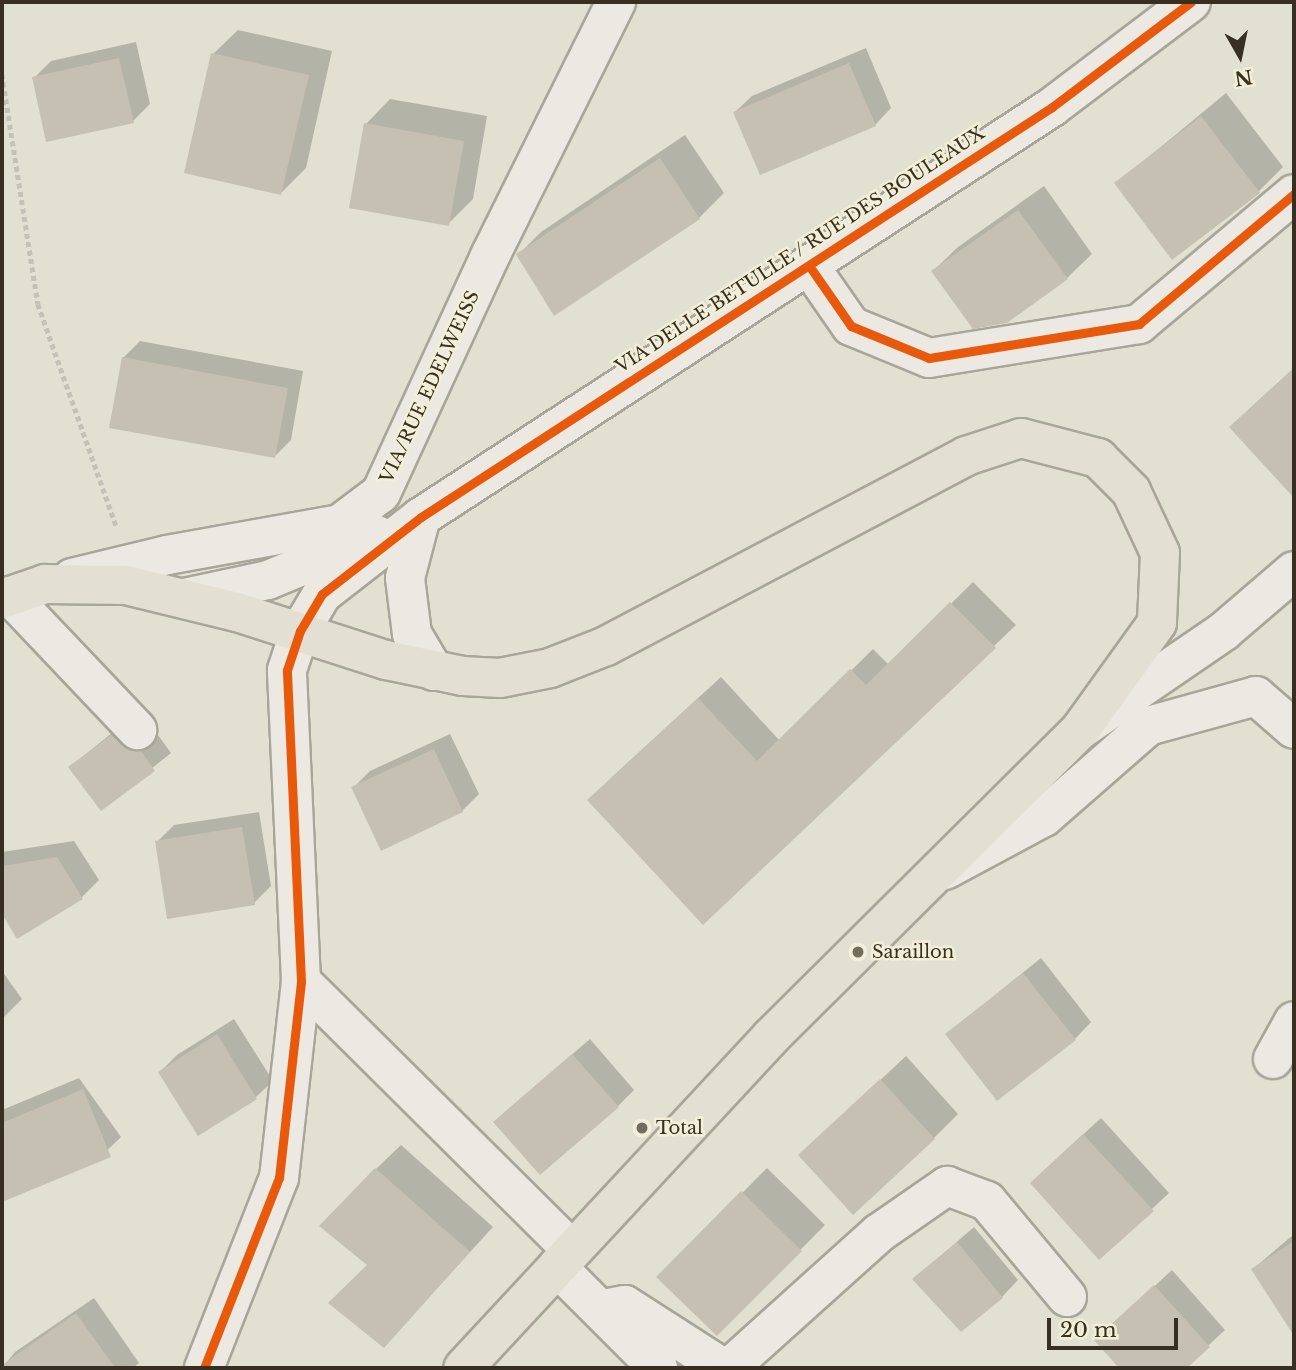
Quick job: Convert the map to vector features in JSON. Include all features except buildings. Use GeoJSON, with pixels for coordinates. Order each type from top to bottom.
{"type":"FeatureCollection","features":[{"type":"Feature","properties":{"kind":"main road"},"geometry":{"type":"LineString","coordinates":[[19,593],[126,585],[184,598],[434,671],[500,678],[550,668],[606,646],[966,456],[1021,439],[1098,458],[1131,491],[1160,553],[1157,623],[1080,730],[771,1037],[463,1368]]}},
{"type":"Feature","properties":{"kind":"street","name":"VIA/RUE EDELWEISS"},"geometry":{"type":"LineString","coordinates":[[19,593],[167,555],[340,524],[382,492],[490,256],[616,2]]}},
{"type":"Feature","properties":{"kind":"street","name":"VIA DELLE BETULLE / RUE DES BOULEAUX"},"geometry":{"type":"LineString","coordinates":[[421,517],[810,267],[899,203],[1052,107],[1191,2]]}},
{"type":"Feature","properties":{"kind":"street"},"geometry":{"type":"LineString","coordinates":[[810,267],[851,326],[929,358],[1139,324],[1294,194]]}},
{"type":"Feature","properties":{"kind":"street"},"geometry":{"type":"LineString","coordinates":[[184,598],[268,580],[421,517]]}},
{"type":"Feature","properties":{"kind":"street"},"geometry":{"type":"LineString","coordinates":[[204,1368],[279,1178],[301,981],[287,670],[300,631],[321,594],[421,517]]}},
{"type":"Feature","properties":{"kind":"street"},"geometry":{"type":"LineString","coordinates":[[421,517],[405,578],[412,634],[434,671]]}},
{"type":"Feature","properties":{"kind":"street"},"geometry":{"type":"LineString","coordinates":[[1080,730],[1224,631],[1294,571]]}},
{"type":"Feature","properties":{"kind":"street"},"geometry":{"type":"LineString","coordinates":[[19,593],[137,730]]}},
{"type":"Feature","properties":{"kind":"street"},"geometry":{"type":"LineString","coordinates":[[934,876],[1044,817],[1148,726],[1256,696],[1294,729]]}},
{"type":"Feature","properties":{"kind":"street"},"geometry":{"type":"LineString","coordinates":[[301,981],[564,1258],[602,1309],[658,1368]]}},
{"type":"Feature","properties":{"kind":"street"},"geometry":{"type":"LineString","coordinates":[[1273,1059],[1294,1021]]}},
{"type":"Feature","properties":{"kind":"street"},"geometry":{"type":"LineString","coordinates":[[730,1368],[879,1233],[947,1186],[987,1201],[1067,1297]]}},
{"type":"Feature","properties":{"kind":"street"},"geometry":{"type":"LineString","coordinates":[[602,1309],[625,1305],[723,1368]]}},
{"type":"Feature","properties":{"kind":"path"},"geometry":{"type":"LineString","coordinates":[[2,74],[38,304],[119,535]]}},
{"type":"Feature","properties":{"kind":"cycle path"},"geometry":{"type":"LineString","coordinates":[[204,1368],[279,1178],[301,981],[287,670],[300,631],[322,594],[421,517],[1052,107],[1191,2]]}},
{"type":"Feature","properties":{"kind":"cycle path"},"geometry":{"type":"LineString","coordinates":[[810,267],[851,326],[929,358],[1139,324],[1294,194]]}},
{"type":"Feature","properties":{"kind":"place","name":"Saraillon"},"geometry":{"type":"Point","coordinates":[858,952]}},
{"type":"Feature","properties":{"kind":"place","name":"Total"},"geometry":{"type":"Point","coordinates":[642,1128]}}]}
